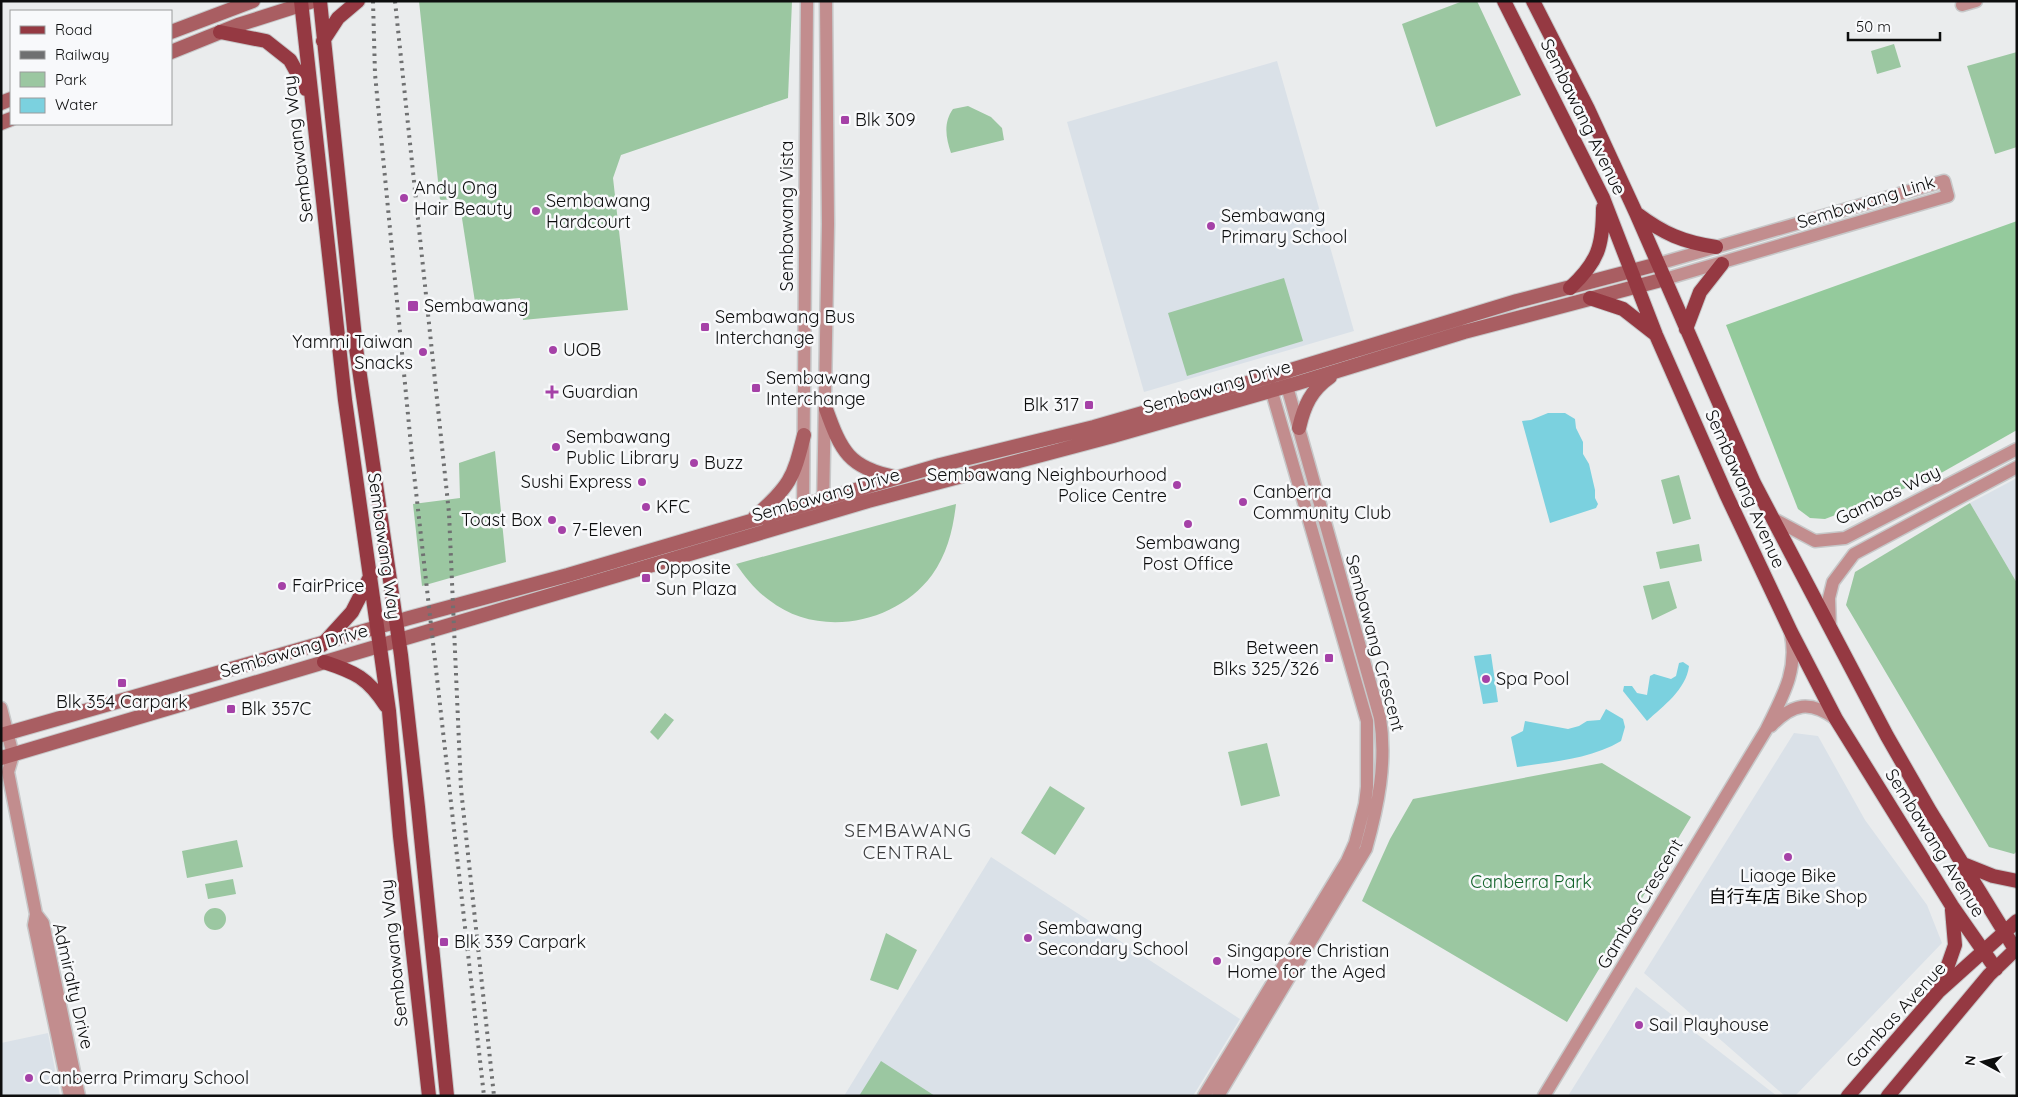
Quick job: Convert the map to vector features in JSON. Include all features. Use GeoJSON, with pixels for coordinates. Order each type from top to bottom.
{"type":"FeatureCollection","features":[{"type":"Feature","properties":{"kind":"main road"},"geometry":{"type":"LineString","coordinates":[[172,32],[253,1]]}},
{"type":"Feature","properties":{"kind":"main road","name":"Sembawang Way"},"geometry":{"type":"LineString","coordinates":[[320,1],[356,348],[399,640],[447,1096]]}},
{"type":"Feature","properties":{"kind":"main road"},"geometry":{"type":"LineString","coordinates":[[323,41],[338,18],[358,1]]}},
{"type":"Feature","properties":{"kind":"main road","name":"Sembawang Avenue"},"geometry":{"type":"LineString","coordinates":[[1504,1],[1602,198],[1656,335],[1726,494],[1791,632],[1836,719],[1952,906],[1996,968]]}},
{"type":"Feature","properties":{"kind":"main road","name":"Sembawang Avenue"},"geometry":{"type":"LineString","coordinates":[[1533,1],[1588,109],[1636,212],[1754,483],[1896,753],[2004,932],[2016,948]]}},
{"type":"Feature","properties":{"kind":"main road"},"geometry":{"type":"LineString","coordinates":[[172,52],[220,32],[305,3]]}},
{"type":"Feature","properties":{"kind":"main road","name":"Sembawang Way"},"geometry":{"type":"LineString","coordinates":[[305,3],[310,97],[346,409],[389,711],[400,836],[429,1096]]}},
{"type":"Feature","properties":{"kind":"main road"},"geometry":{"type":"LineString","coordinates":[[220,32],[266,41],[290,60],[310,97]]}},
{"type":"Feature","properties":{"kind":"main road"},"geometry":{"type":"LineString","coordinates":[[1570,288],[1588,271],[1598,254],[1603,233],[1602,198]]}},
{"type":"Feature","properties":{"kind":"main road"},"geometry":{"type":"LineString","coordinates":[[1636,212],[1659,230],[1674,237],[1690,243],[1716,247]]}},
{"type":"Feature","properties":{"kind":"main road","name":"Sembawang Drive"},"geometry":{"type":"LineString","coordinates":[[7,756],[822,514],[1270,384],[1283,372],[1517,300],[1658,264]]}},
{"type":"Feature","properties":{"kind":"main road"},"geometry":{"type":"LineString","coordinates":[[1686,329],[1700,292],[1722,264]]}},
{"type":"Feature","properties":{"kind":"main road","name":"Sembawang Drive"},"geometry":{"type":"LineString","coordinates":[[5,734],[322,645],[396,622],[568,575],[753,519],[898,478],[1270,384],[1287,386],[1464,332],[1665,279]]}},
{"type":"Feature","properties":{"kind":"main road"},"geometry":{"type":"LineString","coordinates":[[1590,298],[1623,309],[1656,335]]}},
{"type":"Feature","properties":{"kind":"main road"},"geometry":{"type":"LineString","coordinates":[[1299,428],[1303,411],[1317,385],[1341,369]]}},
{"type":"Feature","properties":{"kind":"main road"},"geometry":{"type":"LineString","coordinates":[[826,409],[835,434],[844,450],[858,465],[875,473],[898,478]]}},
{"type":"Feature","properties":{"kind":"main road"},"geometry":{"type":"LineString","coordinates":[[753,519],[785,490],[796,468],[804,435]]}},
{"type":"Feature","properties":{"kind":"main road"},"geometry":{"type":"LineString","coordinates":[[322,645],[352,612],[370,575]]}},
{"type":"Feature","properties":{"kind":"main road"},"geometry":{"type":"LineString","coordinates":[[324,662],[361,676],[371,685],[389,711]]}},
{"type":"Feature","properties":{"kind":"main road"},"geometry":{"type":"LineString","coordinates":[[400,836],[405,813],[413,806],[418,807]]}},
{"type":"Feature","properties":{"kind":"main road"},"geometry":{"type":"LineString","coordinates":[[1964,864],[1993,876],[2017,882]]}},
{"type":"Feature","properties":{"kind":"main road"},"geometry":{"type":"LineString","coordinates":[[1939,991],[1955,945],[1952,906]]}},
{"type":"Feature","properties":{"kind":"main road","name":"Gambas Avenue"},"geometry":{"type":"LineString","coordinates":[[1848,1096],[1939,991],[2017,921]]}},
{"type":"Feature","properties":{"kind":"main road"},"geometry":{"type":"LineString","coordinates":[[1888,1096],[1996,968],[2016,948]]}},
{"type":"Feature","properties":{"kind":"street","name":"Sembawang Vista"},"geometry":{"type":"LineString","coordinates":[[803,520],[803,260],[807,1]]}},
{"type":"Feature","properties":{"kind":"street"},"geometry":{"type":"LineString","coordinates":[[822,514],[826,409],[828,214],[826,1]]}},
{"type":"Feature","properties":{"kind":"street"},"geometry":{"type":"LineString","coordinates":[[1962,5],[1976,1]]}},
{"type":"Feature","properties":{"kind":"street","name":"Sembawang Link"},"geometry":{"type":"LineString","coordinates":[[1658,264],[1944,181],[1948,196],[1722,264],[1665,279]]}},
{"type":"Feature","properties":{"kind":"street","name":"Sembawang Crescent"},"geometry":{"type":"LineString","coordinates":[[1218,1096],[1366,849],[1377,812],[1383,766],[1380,718],[1283,372]]}},
{"type":"Feature","properties":{"kind":"street","name":"Sembawang Crescent"},"geometry":{"type":"LineString","coordinates":[[1204,1096],[1347,861],[1357,836],[1368,787],[1367,721],[1270,384]]}},
{"type":"Feature","properties":{"kind":"street","name":"Gambas Way"},"geometry":{"type":"LineString","coordinates":[[1772,518],[1815,541],[1845,538],[2017,449]]}},
{"type":"Feature","properties":{"kind":"street","name":"Gambas Way"},"geometry":{"type":"LineString","coordinates":[[1830,630],[1829,598],[1834,582],[1854,554],[2017,467]]}},
{"type":"Feature","properties":{"kind":"street","name":"Gambas Crescent"},"geometry":{"type":"LineString","coordinates":[[1544,1096],[1766,730],[1788,684],[1793,664],[1791,632]]}},
{"type":"Feature","properties":{"kind":"street","name":"Gambas Crescent"},"geometry":{"type":"LineString","coordinates":[[1766,730],[1783,715],[1801,706],[1815,707],[1836,719]]}},
{"type":"Feature","properties":{"kind":"street"},"geometry":{"type":"LineString","coordinates":[[1,708],[7,756]]}},
{"type":"Feature","properties":{"kind":"street","name":"Admiralty Drive"},"geometry":{"type":"LineString","coordinates":[[7,756],[5,768],[36,914],[34,925],[70,1096]]}},
{"type":"Feature","properties":{"kind":"street","name":"Admiralty Drive"},"geometry":{"type":"LineString","coordinates":[[36,914],[43,923],[79,1096]]}},
{"type":"Feature","properties":{"kind":"shaded area","name":"Sembawang Primary School"},"geometry":{"type":"Polygon","coordinates":[[[1277,61],[1354,331],[1144,392],[1067,122],[1277,61]]]}},
{"type":"Feature","properties":{"kind":"shaded area"},"geometry":{"type":"Polygon","coordinates":[[[2017,478],[2017,583],[1970,503],[2017,478]]]}},
{"type":"Feature","properties":{"kind":"shaded area"},"geometry":{"type":"Polygon","coordinates":[[[1794,733],[1818,736],[1865,820],[1927,905],[1942,943],[1795,1096],[1785,1096],[1644,973],[1794,733]]]}},
{"type":"Feature","properties":{"kind":"shaded area","name":"Sembawang Secondary School"},"geometry":{"type":"Polygon","coordinates":[[[991,857],[1240,1019],[1193,1096],[844,1096],[991,857]]]}},
{"type":"Feature","properties":{"kind":"shaded area"},"geometry":{"type":"Polygon","coordinates":[[[1636,987],[1777,1096],[1568,1096],[1636,987]]]}},
{"type":"Feature","properties":{"kind":"shaded area","name":"Canberra Primary School"},"geometry":{"type":"Polygon","coordinates":[[[48,1033],[60,1096],[1,1096],[1,1043],[48,1033]]]}},
{"type":"Feature","properties":{"kind":"green space"},"geometry":{"type":"Polygon","coordinates":[[[419,1],[792,1],[788,98],[621,155],[613,178],[628,310],[523,320],[520,298],[475,302],[459,199],[440,200],[419,1]]]}},
{"type":"Feature","properties":{"kind":"green space"},"geometry":{"type":"Polygon","coordinates":[[[1463,1],[1477,1],[1521,95],[1436,127],[1402,24],[1463,1]]]}},
{"type":"Feature","properties":{"kind":"green space"},"geometry":{"type":"Polygon","coordinates":[[[1894,44],[1901,67],[1877,74],[1871,51],[1894,44]]]}},
{"type":"Feature","properties":{"kind":"green space"},"geometry":{"type":"Polygon","coordinates":[[[2017,52],[2017,147],[1995,154],[1967,66],[2017,52]]]}},
{"type":"Feature","properties":{"kind":"green space"},"geometry":{"type":"Polygon","coordinates":[[[968,106],[991,117],[1002,128],[1004,140],[951,153],[947,136],[950,114],[953,109],[968,106]]]}},
{"type":"Feature","properties":{"kind":"green space"},"geometry":{"type":"Polygon","coordinates":[[[2017,221],[2017,430],[1934,477],[1825,519],[1810,518],[1798,509],[1726,325],[2017,221]]]}},
{"type":"Feature","properties":{"kind":"green space"},"geometry":{"type":"Polygon","coordinates":[[[1284,278],[1303,341],[1187,376],[1168,313],[1284,278]]]}},
{"type":"Feature","properties":{"kind":"green space"},"geometry":{"type":"Polygon","coordinates":[[[495,451],[506,562],[422,586],[413,504],[460,498],[459,463],[495,451]]]}},
{"type":"Feature","properties":{"kind":"green space"},"geometry":{"type":"Polygon","coordinates":[[[1679,475],[1691,519],[1673,524],[1661,480],[1679,475]]]}},
{"type":"Feature","properties":{"kind":"green space"},"geometry":{"type":"Polygon","coordinates":[[[1970,503],[2017,583],[2017,851],[2014,854],[1989,847],[1846,605],[1855,572],[1970,503]]]}},
{"type":"Feature","properties":{"kind":"green space"},"geometry":{"type":"Polygon","coordinates":[[[956,504],[949,541],[942,559],[932,575],[917,592],[898,605],[878,615],[833,622],[810,619],[789,612],[759,592],[736,564],[956,504]]]}},
{"type":"Feature","properties":{"kind":"green space"},"geometry":{"type":"Polygon","coordinates":[[[1699,544],[1702,561],[1660,569],[1656,552],[1699,544]]]}},
{"type":"Feature","properties":{"kind":"green space"},"geometry":{"type":"Polygon","coordinates":[[[1669,581],[1677,608],[1652,620],[1643,586],[1669,581]]]}},
{"type":"Feature","properties":{"kind":"green space"},"geometry":{"type":"Polygon","coordinates":[[[665,713],[674,720],[658,740],[650,732],[665,713]]]}},
{"type":"Feature","properties":{"kind":"green space"},"geometry":{"type":"Polygon","coordinates":[[[1267,743],[1280,796],[1241,806],[1228,752],[1267,743]]]}},
{"type":"Feature","properties":{"kind":"green space","name":"Canberra Park"},"geometry":{"type":"Polygon","coordinates":[[[1602,763],[1691,817],[1567,1022],[1362,901],[1390,839],[1413,799],[1602,763]]]}},
{"type":"Feature","properties":{"kind":"green space"},"geometry":{"type":"Polygon","coordinates":[[[1050,786],[1085,808],[1055,855],[1021,833],[1050,786]]]}},
{"type":"Feature","properties":{"kind":"green space"},"geometry":{"type":"Polygon","coordinates":[[[237,840],[243,867],[187,878],[182,851],[237,840]]]}},
{"type":"Feature","properties":{"kind":"green space"},"geometry":{"type":"Polygon","coordinates":[[[233,879],[236,894],[208,899],[205,884],[233,879]]]}},
{"type":"Feature","properties":{"kind":"green space"},"geometry":{"type":"Polygon","coordinates":[[[215,908],[223,911],[226,919],[223,927],[215,930],[207,927],[204,919],[207,911],[215,908]]]}},
{"type":"Feature","properties":{"kind":"green space"},"geometry":{"type":"Polygon","coordinates":[[[886,933],[917,950],[898,990],[870,980],[886,933]]]}},
{"type":"Feature","properties":{"kind":"green space"},"geometry":{"type":"Polygon","coordinates":[[[881,1061],[935,1096],[859,1096],[881,1061]]]}},
{"type":"Feature","properties":{"kind":"water"},"geometry":{"type":"Polygon","coordinates":[[[1548,413],[1565,413],[1575,419],[1576,428],[1583,442],[1583,454],[1589,464],[1595,498],[1598,504],[1596,508],[1550,523],[1522,421],[1531,420],[1548,413]]]}},
{"type":"Feature","properties":{"kind":"water","name":"Spa Pool"},"geometry":{"type":"Polygon","coordinates":[[[1491,654],[1498,702],[1483,704],[1474,656],[1491,654]]]}},
{"type":"Feature","properties":{"kind":"water"},"geometry":{"type":"Polygon","coordinates":[[[1683,662],[1689,666],[1687,675],[1679,690],[1647,721],[1623,691],[1624,686],[1632,686],[1637,693],[1647,695],[1650,676],[1654,674],[1671,679],[1676,676],[1679,663],[1683,662]]]}},
{"type":"Feature","properties":{"kind":"water"},"geometry":{"type":"Polygon","coordinates":[[[1606,709],[1623,719],[1625,727],[1621,741],[1584,756],[1517,767],[1511,737],[1523,731],[1525,721],[1568,729],[1579,726],[1587,721],[1600,720],[1606,709]]]}},
{"type":"Feature","properties":{"kind":"railway"},"geometry":{"type":"LineString","coordinates":[[373,1],[375,74],[412,456],[484,1096]]}},
{"type":"Feature","properties":{"kind":"railway"},"geometry":{"type":"LineString","coordinates":[[395,1],[449,513],[461,789],[494,1096]]}},
{"type":"Feature","properties":{"kind":"place","name":"Blk 309"},"geometry":{"type":"Point","coordinates":[845,120]}},
{"type":"Feature","properties":{"kind":"place","name":"Andy Ong Hair Beauty"},"geometry":{"type":"Point","coordinates":[404,198]}},
{"type":"Feature","properties":{"kind":"place","name":"Sembawang Hardcourt"},"geometry":{"type":"Point","coordinates":[536,211]}},
{"type":"Feature","properties":{"kind":"place","name":"Sembawang Primary School"},"geometry":{"type":"Point","coordinates":[1211,226]}},
{"type":"Feature","properties":{"kind":"place","name":"Sembawang"},"geometry":{"type":"Point","coordinates":[413,306]}},
{"type":"Feature","properties":{"kind":"place","name":"Sembawang Bus Interchange"},"geometry":{"type":"Point","coordinates":[705,327]}},
{"type":"Feature","properties":{"kind":"place","name":"UOB"},"geometry":{"type":"Point","coordinates":[553,350]}},
{"type":"Feature","properties":{"kind":"place","name":"Yammi Taiwan Snacks"},"geometry":{"type":"Point","coordinates":[423,352]}},
{"type":"Feature","properties":{"kind":"place","name":"Sembawang Interchange"},"geometry":{"type":"Point","coordinates":[756,388]}},
{"type":"Feature","properties":{"kind":"place","name":"Guardian"},"geometry":{"type":"Point","coordinates":[552,392]}},
{"type":"Feature","properties":{"kind":"place","name":"Blk 317"},"geometry":{"type":"Point","coordinates":[1089,405]}},
{"type":"Feature","properties":{"kind":"place","name":"Sembawang Public Library"},"geometry":{"type":"Point","coordinates":[556,447]}},
{"type":"Feature","properties":{"kind":"place","name":"Buzz"},"geometry":{"type":"Point","coordinates":[694,463]}},
{"type":"Feature","properties":{"kind":"place","name":"Sushi Express"},"geometry":{"type":"Point","coordinates":[642,482]}},
{"type":"Feature","properties":{"kind":"place","name":"Sembawang Neighbourhood Police Centre"},"geometry":{"type":"Point","coordinates":[1177,485]}},
{"type":"Feature","properties":{"kind":"place","name":"Canberra Community Club"},"geometry":{"type":"Point","coordinates":[1243,502]}},
{"type":"Feature","properties":{"kind":"place","name":"KFC"},"geometry":{"type":"Point","coordinates":[646,507]}},
{"type":"Feature","properties":{"kind":"place","name":"Toast Box"},"geometry":{"type":"Point","coordinates":[552,520]}},
{"type":"Feature","properties":{"kind":"place","name":"Sembawang Post Office"},"geometry":{"type":"Point","coordinates":[1188,524]}},
{"type":"Feature","properties":{"kind":"place","name":"7-Eleven"},"geometry":{"type":"Point","coordinates":[562,530]}},
{"type":"Feature","properties":{"kind":"place","name":"Opposite Sun Plaza"},"geometry":{"type":"Point","coordinates":[646,578]}},
{"type":"Feature","properties":{"kind":"place","name":"FairPrice"},"geometry":{"type":"Point","coordinates":[282,586]}},
{"type":"Feature","properties":{"kind":"place","name":"Between Blks 325/326"},"geometry":{"type":"Point","coordinates":[1329,658]}},
{"type":"Feature","properties":{"kind":"place","name":"Spa Pool"},"geometry":{"type":"Point","coordinates":[1486,679]}},
{"type":"Feature","properties":{"kind":"place","name":"Blk 354 Carpark"},"geometry":{"type":"Point","coordinates":[122,683]}},
{"type":"Feature","properties":{"kind":"place","name":"Blk 357C"},"geometry":{"type":"Point","coordinates":[231,709]}},
{"type":"Feature","properties":{"kind":"place","name":"Liaoge Bike 自行车店 Bike Shop"},"geometry":{"type":"Point","coordinates":[1788,857]}},
{"type":"Feature","properties":{"kind":"place","name":"Sembawang Secondary School"},"geometry":{"type":"Point","coordinates":[1028,938]}},
{"type":"Feature","properties":{"kind":"place","name":"Blk 339 Carpark"},"geometry":{"type":"Point","coordinates":[444,942]}},
{"type":"Feature","properties":{"kind":"place","name":"Singapore Christian Home for the Aged"},"geometry":{"type":"Point","coordinates":[1217,961]}},
{"type":"Feature","properties":{"kind":"place","name":"Sail Playhouse"},"geometry":{"type":"Point","coordinates":[1639,1025]}},
{"type":"Feature","properties":{"kind":"place","name":"Canberra Primary School"},"geometry":{"type":"Point","coordinates":[29,1078]}},
{"type":"Feature","properties":{"kind":"district","name":"SEMBAWANG CENTRAL"},"geometry":{"type":"Point","coordinates":[908,841]}}]}
